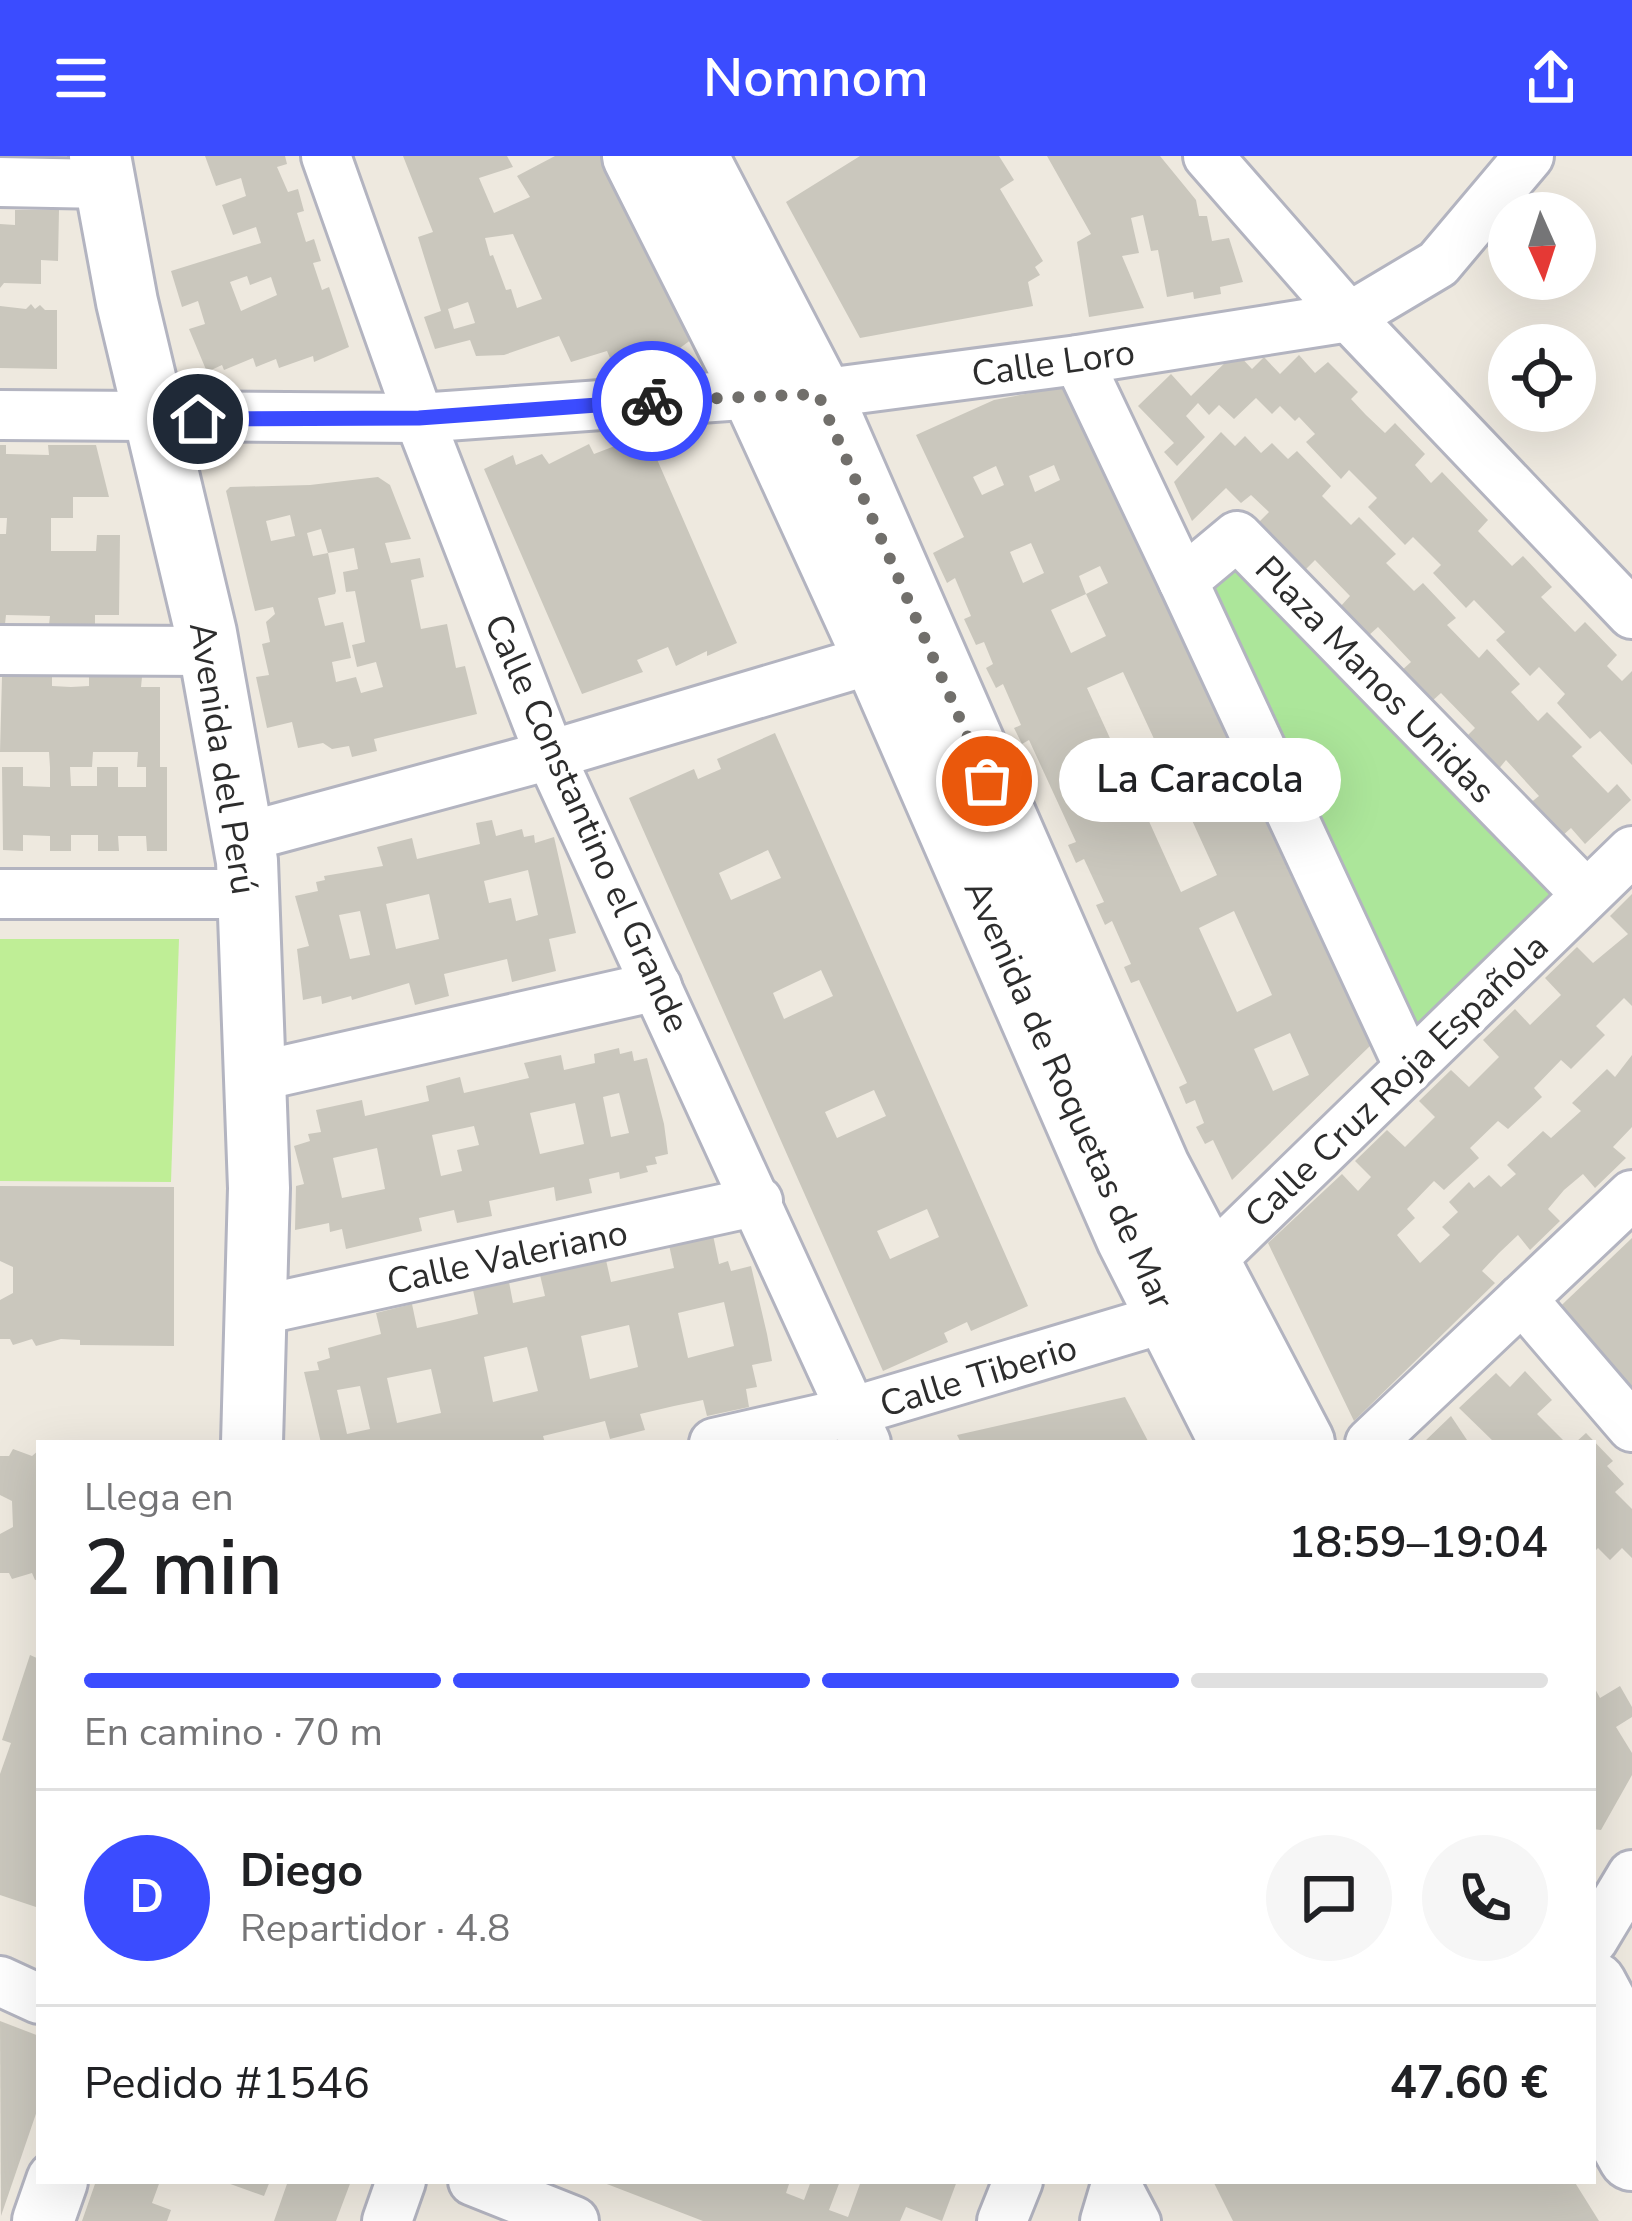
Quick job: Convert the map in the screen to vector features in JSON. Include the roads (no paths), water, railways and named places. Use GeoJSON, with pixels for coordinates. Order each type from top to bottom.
{"type":"FeatureCollection","features":[{"type":"Feature","properties":{"kind":"main road","name":"Avenida de Roquetas de Mar"},"geometry":{"type":"LineString","coordinates":[[636,156],[787,394],[1146,1146],[1299,1440]]}},
{"type":"Feature","properties":{"kind":"main road","name":"Avenida de Roquetas de Mar"},"geometry":{"type":"LineString","coordinates":[[694,156],[787,394],[877,658],[1130,1238],[1232,1440]]}},
{"type":"Feature","properties":{"kind":"main road"},"geometry":{"type":"LineString","coordinates":[[1596,1991],[1632,2057]]}},
{"type":"Feature","properties":{"kind":"main road"},"geometry":{"type":"LineString","coordinates":[[1596,2092],[1632,2157]]}},
{"type":"Feature","properties":{"kind":"street","name":"Calle Constantino el Grande"},"geometry":{"type":"LineString","coordinates":[[326,156],[419,418],[550,755],[859,1428]]}},
{"type":"Feature","properties":{"kind":"street"},"geometry":{"type":"LineString","coordinates":[[1208,156],[1349,317],[1632,614]]}},
{"type":"Feature","properties":{"kind":"street"},"geometry":{"type":"LineString","coordinates":[[1349,317],[1438,264],[1529,156]]}},
{"type":"Feature","properties":{"kind":"street"},"geometry":{"type":"LineString","coordinates":[[0,182],[103,170]]}},
{"type":"Feature","properties":{"kind":"street","name":"Avenida del Perú"},"geometry":{"type":"LineString","coordinates":[[103,170],[154,419],[209,651],[245,866],[260,1188],[252,1440]]}},
{"type":"Feature","properties":{"kind":"street","name":"Calle Loro"},"geometry":{"type":"LineString","coordinates":[[0,416],[419,418],[787,394],[1078,360],[1349,317]]}},
{"type":"Feature","properties":{"kind":"street"},"geometry":{"type":"LineString","coordinates":[[1078,360],[1408,1067]]}},
{"type":"Feature","properties":{"kind":"street","name":"Plaza Manos Unidas"},"geometry":{"type":"LineString","coordinates":[[1184,581],[1237,536],[1586,894]]}},
{"type":"Feature","properties":{"kind":"street"},"geometry":{"type":"LineString","coordinates":[[0,650],[209,651]]}},
{"type":"Feature","properties":{"kind":"street"},"geometry":{"type":"LineString","coordinates":[[0,894],[245,866],[550,755],[877,658]]}},
{"type":"Feature","properties":{"kind":"street","name":"Calle Cruz Roja Española"},"geometry":{"type":"LineString","coordinates":[[1169,1317],[1206,1265],[1632,851]]}},
{"type":"Feature","properties":{"kind":"street"},"geometry":{"type":"LineString","coordinates":[[255,1076],[657,986]]}},
{"type":"Feature","properties":{"kind":"street"},"geometry":{"type":"LineString","coordinates":[[1373,1440],[1632,1196]]}},
{"type":"Feature","properties":{"kind":"street","name":"Calle Valeriano"},"geometry":{"type":"LineString","coordinates":[[256,1311],[758,1201]]}},
{"type":"Feature","properties":{"kind":"street"},"geometry":{"type":"LineString","coordinates":[[1522,1299],[1632,1427]]}},
{"type":"Feature","properties":{"kind":"street","name":"Calle Tiberio"},"geometry":{"type":"LineString","coordinates":[[743,1440],[859,1428],[1169,1317]]}},
{"type":"Feature","properties":{"kind":"street"},"geometry":{"type":"LineString","coordinates":[[1596,1935],[1632,1876]]}},
{"type":"Feature","properties":{"kind":"street"},"geometry":{"type":"LineString","coordinates":[[0,1981],[36,1998]]}},
{"type":"Feature","properties":{"kind":"street"},"geometry":{"type":"LineString","coordinates":[[44,2221],[56,2184]]}},
{"type":"Feature","properties":{"kind":"street"},"geometry":{"type":"LineString","coordinates":[[387,2221],[400,2184]]}},
{"type":"Feature","properties":{"kind":"street"},"geometry":{"type":"LineString","coordinates":[[481,2184],[574,2221]]}},
{"type":"Feature","properties":{"kind":"street"},"geometry":{"type":"LineString","coordinates":[[1002,2221],[1017,2184]]}},
{"type":"Feature","properties":{"kind":"street"},"geometry":{"type":"LineString","coordinates":[[1105,2221],[1118,2184]]}},
{"type":"Feature","properties":{"kind":"street"},"geometry":{"type":"LineString","coordinates":[[1121,2184],[1142,2221]]}},
{"type":"Feature","properties":{"kind":"place","name":"La Caracola"},"geometry":{"type":"Point","coordinates":[987,781]}}]}
